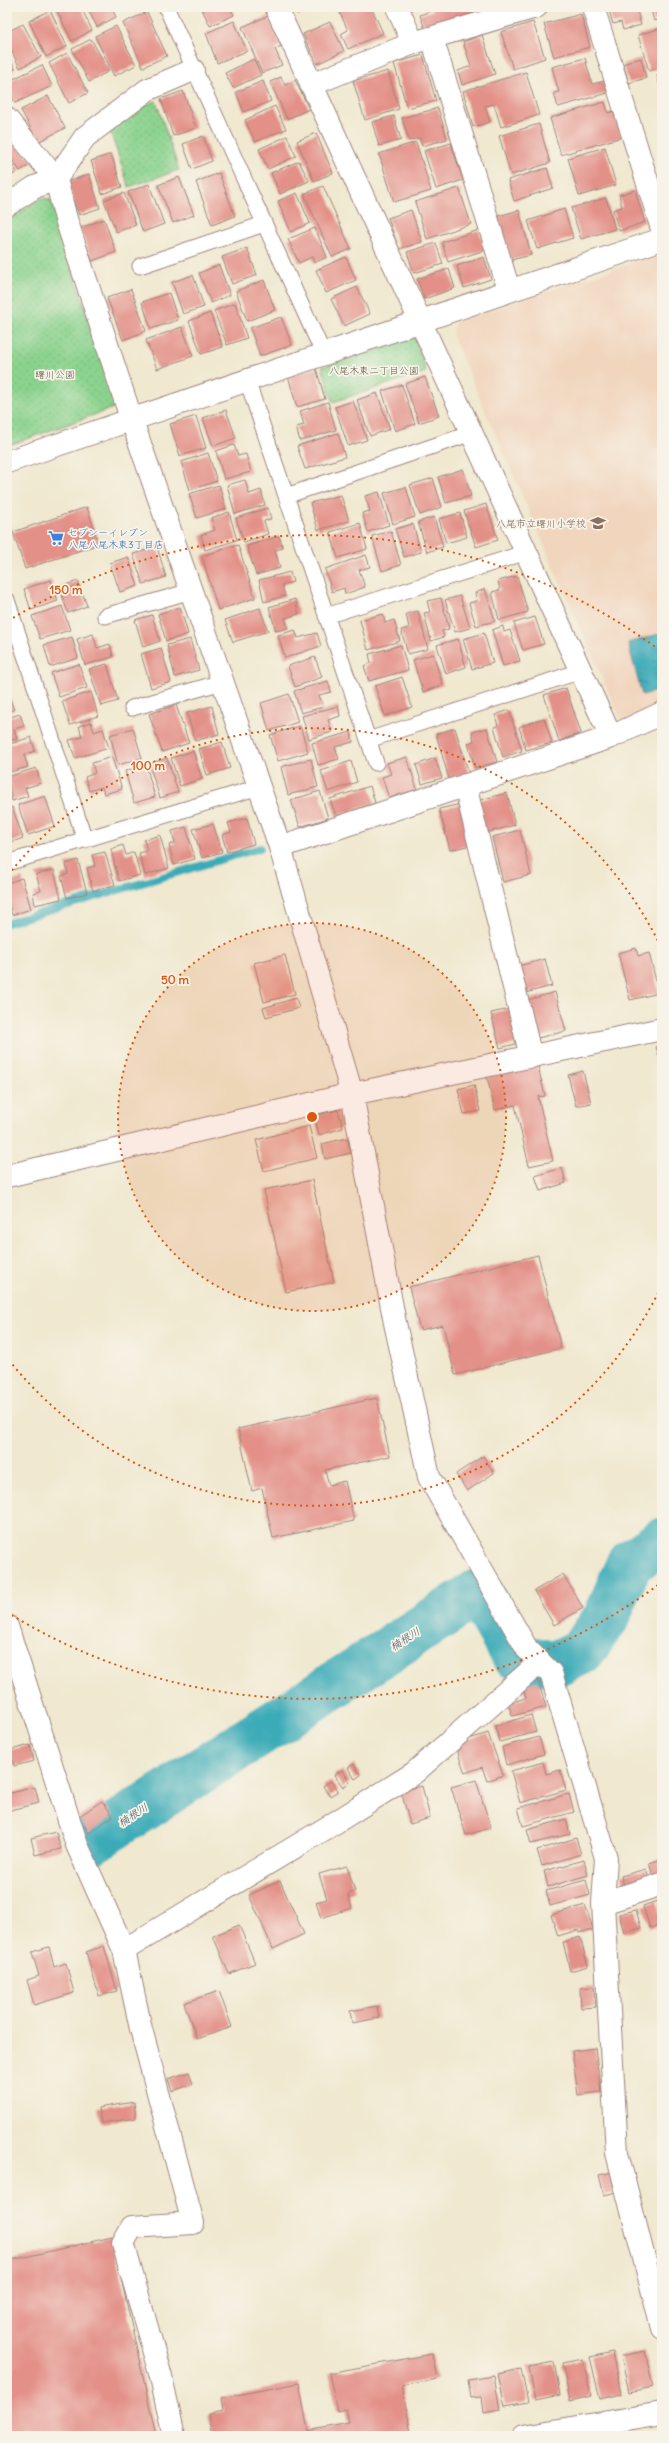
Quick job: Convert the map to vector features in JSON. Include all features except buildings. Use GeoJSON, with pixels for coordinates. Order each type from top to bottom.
{"type":"FeatureCollection","features":[{"type":"Feature","properties":{"kind":"street"},"geometry":{"type":"LineString","coordinates":[[276,7],[422,322],[611,737]]}},
{"type":"Feature","properties":{"kind":"street"},"geometry":{"type":"LineString","coordinates":[[397,7],[423,41],[509,290]]}},
{"type":"Feature","properties":{"kind":"street"},"geometry":{"type":"LineString","coordinates":[[311,85],[423,41],[536,7]]}},
{"type":"Feature","properties":{"kind":"street"},"geometry":{"type":"LineString","coordinates":[[593,7],[662,228]]}},
{"type":"Feature","properties":{"kind":"street"},"geometry":{"type":"LineString","coordinates":[[7,205],[34,187],[56,179],[84,137],[147,90],[193,70]]}},
{"type":"Feature","properties":{"kind":"street"},"geometry":{"type":"LineString","coordinates":[[7,119],[56,179],[66,219],[131,418],[280,847],[352,1094],[395,1323],[429,1476],[527,1649],[551,1673],[606,1858],[603,1903],[617,2153],[662,2328]]}},
{"type":"Feature","properties":{"kind":"street"},"geometry":{"type":"LineString","coordinates":[[7,462],[131,418],[422,322],[509,290],[662,239]]}},
{"type":"Feature","properties":{"kind":"street"},"geometry":{"type":"LineString","coordinates":[[280,847],[611,737],[662,713]]}},
{"type":"Feature","properties":{"kind":"street"},"geometry":{"type":"LineString","coordinates":[[465,785],[531,1057]]}},
{"type":"Feature","properties":{"kind":"street"},"geometry":{"type":"LineString","coordinates":[[7,1176],[352,1094],[662,1029]]}},
{"type":"Feature","properties":{"kind":"street"},"geometry":{"type":"LineString","coordinates":[[7,1626],[77,1845],[124,1950],[141,2029],[193,2223],[132,2227],[123,2243],[161,2377],[174,2436]]}},
{"type":"Feature","properties":{"kind":"street"},"geometry":{"type":"LineString","coordinates":[[124,1950],[333,1824],[414,1773],[540,1662]]}},
{"type":"Feature","properties":{"kind":"street"},"geometry":{"type":"LineString","coordinates":[[603,1903],[662,1884]]}},
{"type":"Feature","properties":{"kind":"street"},"geometry":{"type":"LineString","coordinates":[[524,2436],[662,2413]]}},
{"type":"Feature","properties":{"kind":"lane"},"geometry":{"type":"LineString","coordinates":[[166,7],[193,70],[324,355]]}},
{"type":"Feature","properties":{"kind":"lane"},"geometry":{"type":"LineString","coordinates":[[140,266],[264,224]]}},
{"type":"Feature","properties":{"kind":"lane"},"geometry":{"type":"LineString","coordinates":[[247,380],[376,764]]}},
{"type":"Feature","properties":{"kind":"lane"},"geometry":{"type":"LineString","coordinates":[[286,496],[472,433]]}},
{"type":"Feature","properties":{"kind":"lane"},"geometry":{"type":"LineString","coordinates":[[326,616],[527,552]]}},
{"type":"Feature","properties":{"kind":"lane"},"geometry":{"type":"LineString","coordinates":[[105,616],[191,591]]}},
{"type":"Feature","properties":{"kind":"lane"},"geometry":{"type":"LineString","coordinates":[[7,600],[85,840]]}},
{"type":"Feature","properties":{"kind":"lane"},"geometry":{"type":"LineString","coordinates":[[368,740],[581,671]]}},
{"type":"Feature","properties":{"kind":"lane"},"geometry":{"type":"LineString","coordinates":[[132,708],[222,682]]}},
{"type":"Feature","properties":{"kind":"lane"},"geometry":{"type":"LineString","coordinates":[[7,863],[258,786]]}},
{"type":"Feature","properties":{"kind":"shaded area","name":"八尾市立曙川小学校"},"geometry":{"type":"Polygon","coordinates":[[[662,253],[662,711],[627,728],[619,716],[452,335],[455,322],[662,253]]]}},
{"type":"Feature","properties":{"kind":"green space"},"geometry":{"type":"Polygon","coordinates":[[[156,101],[179,170],[129,187],[110,131],[137,108],[156,101]]]}},
{"type":"Feature","properties":{"kind":"green space","name":"曙川公園"},"geometry":{"type":"Polygon","coordinates":[[[41,198],[51,200],[116,407],[7,446],[7,221],[41,198]]]}},
{"type":"Feature","properties":{"kind":"green space","name":"八尾木東二丁目公園"},"geometry":{"type":"Polygon","coordinates":[[[415,337],[426,372],[333,402],[322,367],[415,337]]]}},
{"type":"Feature","properties":{"kind":"water"},"geometry":{"type":"Polygon","coordinates":[[[662,633],[662,690],[642,695],[628,643],[662,633]]]}},
{"type":"Feature","properties":{"kind":"waterway"},"geometry":{"type":"LineString","coordinates":[[7,923],[260,848]]}},
{"type":"Feature","properties":{"kind":"waterway","name":"楠根川"},"geometry":{"type":"LineString","coordinates":[[92,1841],[478,1592],[515,1656],[554,1665],[582,1651],[606,1618],[629,1564],[662,1541]]}},
{"type":"Feature","properties":{"kind":"place","name":"八尾市立曙川小学校"},"geometry":{"type":"Point","coordinates":[598,523]}},
{"type":"Feature","properties":{"kind":"place","name":"セブンーイレブン 八尾八尾木東3丁目店"},"geometry":{"type":"Point","coordinates":[56,538]}}]}
